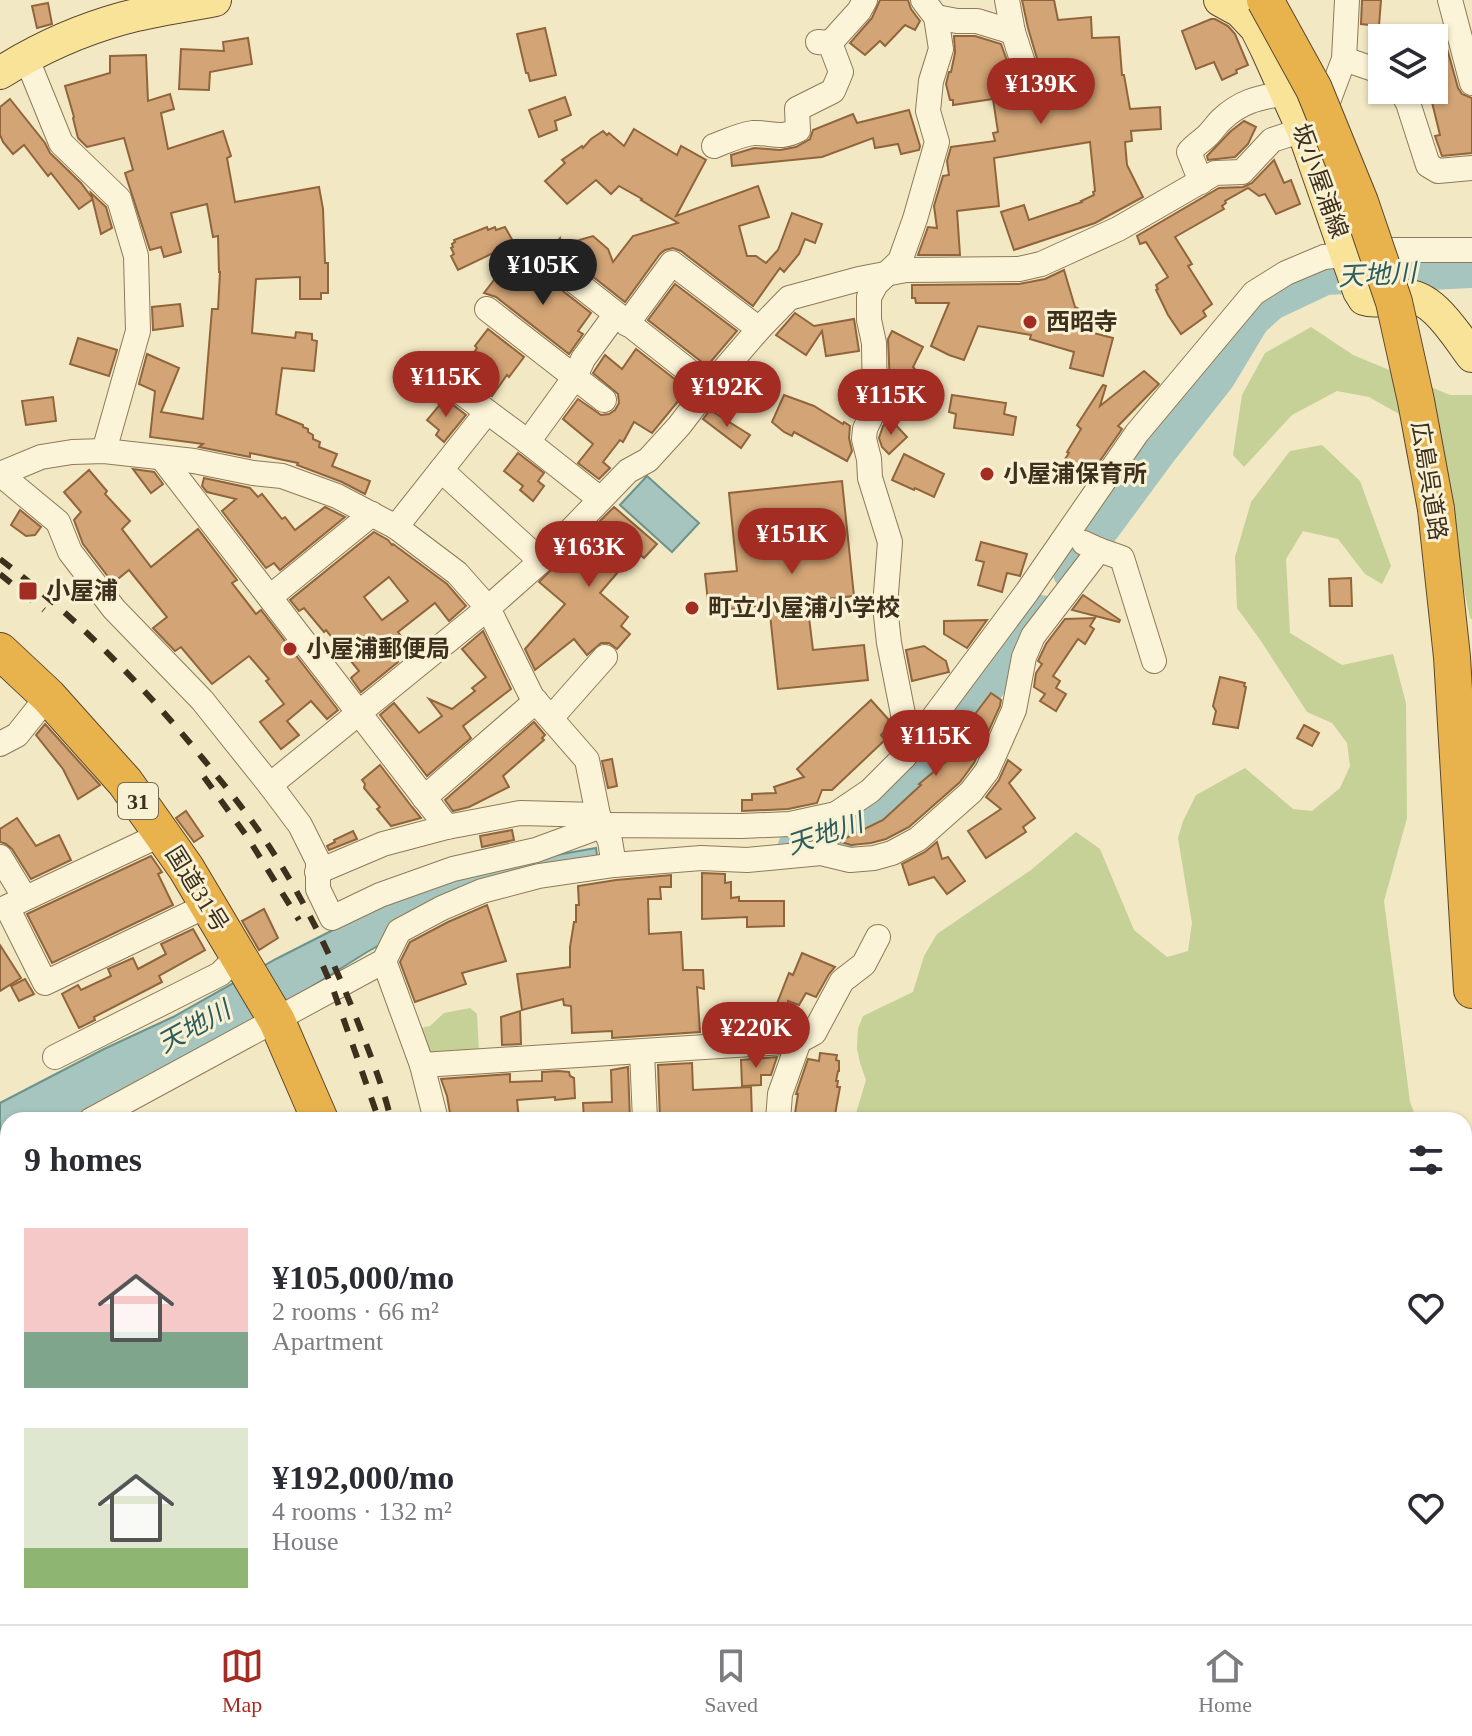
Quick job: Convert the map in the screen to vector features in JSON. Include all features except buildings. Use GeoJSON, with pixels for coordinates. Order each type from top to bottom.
{"type":"FeatureCollection","features":[{"type":"Feature","properties":{"kind":"highway","name":"広島呉道路"},"geometry":{"type":"LineString","coordinates":[[1265,0],[1314,89],[1360,202],[1394,302],[1416,401],[1436,509],[1452,657],[1472,990]]}},
{"type":"Feature","properties":{"kind":"highway","name":"国道31号"},"geometry":{"type":"LineString","coordinates":[[0,651],[48,696],[125,782],[186,868],[275,1018],[316,1112]]}},
{"type":"Feature","properties":{"kind":"main road"},"geometry":{"type":"LineString","coordinates":[[13,65],[86,31],[125,18],[215,0]]}},
{"type":"Feature","properties":{"kind":"main road","name":"坂小屋浦線"},"geometry":{"type":"LineString","coordinates":[[1220,0],[1240,11],[1256,28],[1303,130],[1352,270]]}},
{"type":"Feature","properties":{"kind":"main road"},"geometry":{"type":"LineString","coordinates":[[1352,270],[1364,299],[1373,302],[1406,295],[1432,306],[1472,356]]}},
{"type":"Feature","properties":{"kind":"street"},"geometry":{"type":"LineString","coordinates":[[714,146],[738,136],[754,133],[787,136],[798,130],[797,109],[833,91],[841,72],[824,43],[859,11],[865,0]]}},
{"type":"Feature","properties":{"kind":"street"},"geometry":{"type":"LineString","coordinates":[[1007,0],[1024,66]]}},
{"type":"Feature","properties":{"kind":"street"},"geometry":{"type":"LineString","coordinates":[[1195,166],[1215,173],[1242,172],[1272,140],[1303,130],[1326,107],[1344,59],[1347,0]]}},
{"type":"Feature","properties":{"kind":"street"},"geometry":{"type":"LineString","coordinates":[[1450,0],[1472,83]]}},
{"type":"Feature","properties":{"kind":"street"},"geometry":{"type":"LineString","coordinates":[[929,9],[957,21],[977,21],[1013,32]]}},
{"type":"Feature","properties":{"kind":"street"},"geometry":{"type":"LineString","coordinates":[[904,757],[903,714],[885,606],[890,542],[870,478],[864,439],[865,429],[875,408],[874,343],[869,320],[869,297],[876,284],[900,261],[937,142],[928,111],[931,81],[941,49],[929,9]]}},
{"type":"Feature","properties":{"kind":"street"},"geometry":{"type":"LineString","coordinates":[[1344,59],[1368,67]]}},
{"type":"Feature","properties":{"kind":"street"},"geometry":{"type":"LineString","coordinates":[[13,65],[61,143],[119,199],[136,256],[138,331],[104,451]]}},
{"type":"Feature","properties":{"kind":"street"},"geometry":{"type":"LineString","coordinates":[[270,785],[488,608],[541,561],[628,471],[648,460],[789,298],[906,270],[1019,269],[1041,264],[1118,229],[1195,166],[1198,142],[1207,137],[1218,122],[1238,105],[1255,98],[1285,93]]}},
{"type":"Feature","properties":{"kind":"street"},"geometry":{"type":"LineString","coordinates":[[1408,104],[1428,165],[1438,171],[1472,168]]}},
{"type":"Feature","properties":{"kind":"street"},"geometry":{"type":"LineString","coordinates":[[821,853],[835,819],[870,791],[904,757],[1018,605],[1137,433],[1254,293],[1286,273],[1324,257],[1352,270],[1394,250],[1472,250]]}},
{"type":"Feature","properties":{"kind":"street"},"geometry":{"type":"LineString","coordinates":[[528,442],[575,377],[583,359],[672,263],[759,329]]}},
{"type":"Feature","properties":{"kind":"street"},"geometry":{"type":"LineString","coordinates":[[554,265],[709,387]]}},
{"type":"Feature","properties":{"kind":"street"},"geometry":{"type":"LineString","coordinates":[[487,309],[604,400]]}},
{"type":"Feature","properties":{"kind":"street"},"geometry":{"type":"LineString","coordinates":[[462,393],[600,499]]}},
{"type":"Feature","properties":{"kind":"street"},"geometry":{"type":"LineString","coordinates":[[396,527],[487,412]]}},
{"type":"Feature","properties":{"kind":"street"},"geometry":{"type":"LineString","coordinates":[[607,836],[587,760],[532,697],[488,608],[457,573],[396,527],[337,496],[282,476],[194,461],[104,451],[72,452],[41,457],[0,474],[58,522],[70,552],[114,609],[202,700],[300,825],[318,861],[318,889],[332,918],[380,895],[453,869],[607,836],[835,819]]}},
{"type":"Feature","properties":{"kind":"street"},"geometry":{"type":"LineString","coordinates":[[162,458],[447,827]]}},
{"type":"Feature","properties":{"kind":"street"},"geometry":{"type":"LineString","coordinates":[[441,470],[541,561]]}},
{"type":"Feature","properties":{"kind":"street"},"geometry":{"type":"LineString","coordinates":[[270,597],[372,514]]}},
{"type":"Feature","properties":{"kind":"street"},"geometry":{"type":"LineString","coordinates":[[1067,535],[1122,558],[1154,661]]}},
{"type":"Feature","properties":{"kind":"street"},"geometry":{"type":"LineString","coordinates":[[317,872],[383,844],[447,827],[520,813],[701,858],[747,860],[821,853],[850,860],[892,853],[918,839],[971,792],[987,771],[1008,726],[1024,657],[1033,636],[1099,550]]}},
{"type":"Feature","properties":{"kind":"street"},"geometry":{"type":"LineString","coordinates":[[424,798],[544,709],[605,657]]}},
{"type":"Feature","properties":{"kind":"street"},"geometry":{"type":"LineString","coordinates":[[0,744],[17,735],[48,696]]}},
{"type":"Feature","properties":{"kind":"street"},"geometry":{"type":"LineString","coordinates":[[162,834],[7,907],[45,983],[208,905]]}},
{"type":"Feature","properties":{"kind":"street"},"geometry":{"type":"LineString","coordinates":[[106,1112],[384,961],[399,931],[482,891],[539,876],[607,836]]}},
{"type":"Feature","properties":{"kind":"street"},"geometry":{"type":"LineString","coordinates":[[0,857],[25,898]]}},
{"type":"Feature","properties":{"kind":"street"},"geometry":{"type":"LineString","coordinates":[[422,1065],[799,1041],[814,1033],[842,981],[864,964],[878,937]]}},
{"type":"Feature","properties":{"kind":"street"},"geometry":{"type":"LineString","coordinates":[[384,961],[422,1065],[434,1112]]}},
{"type":"Feature","properties":{"kind":"street"},"geometry":{"type":"LineString","coordinates":[[55,1057],[243,964]]}},
{"type":"Feature","properties":{"kind":"street"},"geometry":{"type":"LineString","coordinates":[[779,1112],[780,1094],[799,1041]]}},
{"type":"Feature","properties":{"kind":"street"},"geometry":{"type":"LineString","coordinates":[[642,1052],[645,1112]]}},
{"type":"Feature","properties":{"kind":"green space"},"geometry":{"type":"Polygon","coordinates":[[[1311,327],[1353,355],[1450,395],[1472,395],[1472,619],[1431,432],[1369,397],[1337,391],[1292,415],[1244,467],[1233,455],[1242,395],[1265,353],[1311,327]]]}},
{"type":"Feature","properties":{"kind":"green space"},"geometry":{"type":"Polygon","coordinates":[[[1322,445],[1360,481],[1391,566],[1382,584],[1365,574],[1338,539],[1303,531],[1286,559],[1290,633],[1342,665],[1393,654],[1406,703],[1407,818],[1384,901],[1410,1102],[1414,1112],[856,1112],[866,1080],[857,1048],[858,1029],[863,1016],[913,992],[924,956],[937,934],[1031,870],[1076,832],[1100,849],[1134,930],[1167,957],[1188,951],[1192,923],[1178,838],[1196,795],[1245,768],[1293,809],[1312,811],[1340,788],[1350,766],[1347,743],[1332,723],[1307,712],[1237,608],[1235,557],[1251,502],[1290,451],[1322,445]]]}},
{"type":"Feature","properties":{"kind":"green space"},"geometry":{"type":"Polygon","coordinates":[[[470,1008],[477,1014],[479,1052],[428,1063],[416,1029],[430,1026],[444,1013],[470,1008]]]}},
{"type":"Feature","properties":{"kind":"water"},"geometry":{"type":"Polygon","coordinates":[[[647,476],[699,523],[672,552],[620,505],[647,476]]]}},
{"type":"Feature","properties":{"kind":"water"},"geometry":{"type":"Polygon","coordinates":[[[596,848],[599,869],[432,916],[96,1112],[0,1112],[0,1103],[173,1017],[276,959],[398,897],[528,860],[596,848]]]}},
{"type":"Feature","properties":{"kind":"waterway","name":"天地川"},"geometry":{"type":"LineString","coordinates":[[1070,573],[1218,378],[1253,320],[1272,303],[1325,278],[1472,271]]}},
{"type":"Feature","properties":{"kind":"waterway","name":"天地川"},"geometry":{"type":"LineString","coordinates":[[795,846],[843,833],[891,809],[945,747],[1041,612]]}},
{"type":"Feature","properties":{"kind":"railway"},"geometry":{"type":"LineString","coordinates":[[0,559],[56,604],[133,679],[204,760],[260,832],[295,888],[331,959],[370,1055],[389,1112]]}},
{"type":"Feature","properties":{"kind":"railway"},"geometry":{"type":"LineString","coordinates":[[0,574],[44,610]]}},
{"type":"Feature","properties":{"kind":"railway"},"geometry":{"type":"LineString","coordinates":[[204,777],[248,838],[299,920]]}},
{"type":"Feature","properties":{"kind":"railway"},"geometry":{"type":"LineString","coordinates":[[323,966],[376,1112]]}},
{"type":"Feature","properties":{"kind":"place","name":"西昭寺"},"geometry":{"type":"Point","coordinates":[1030,322]}},
{"type":"Feature","properties":{"kind":"place","name":"小屋浦保育所"},"geometry":{"type":"Point","coordinates":[987,474]}},
{"type":"Feature","properties":{"kind":"place","name":"小屋浦"},"geometry":{"type":"Point","coordinates":[28,591]}},
{"type":"Feature","properties":{"kind":"place","name":"町立小屋浦小学校"},"geometry":{"type":"Point","coordinates":[692,608]}},
{"type":"Feature","properties":{"kind":"place","name":"小屋浦郵便局"},"geometry":{"type":"Point","coordinates":[290,649]}}]}
